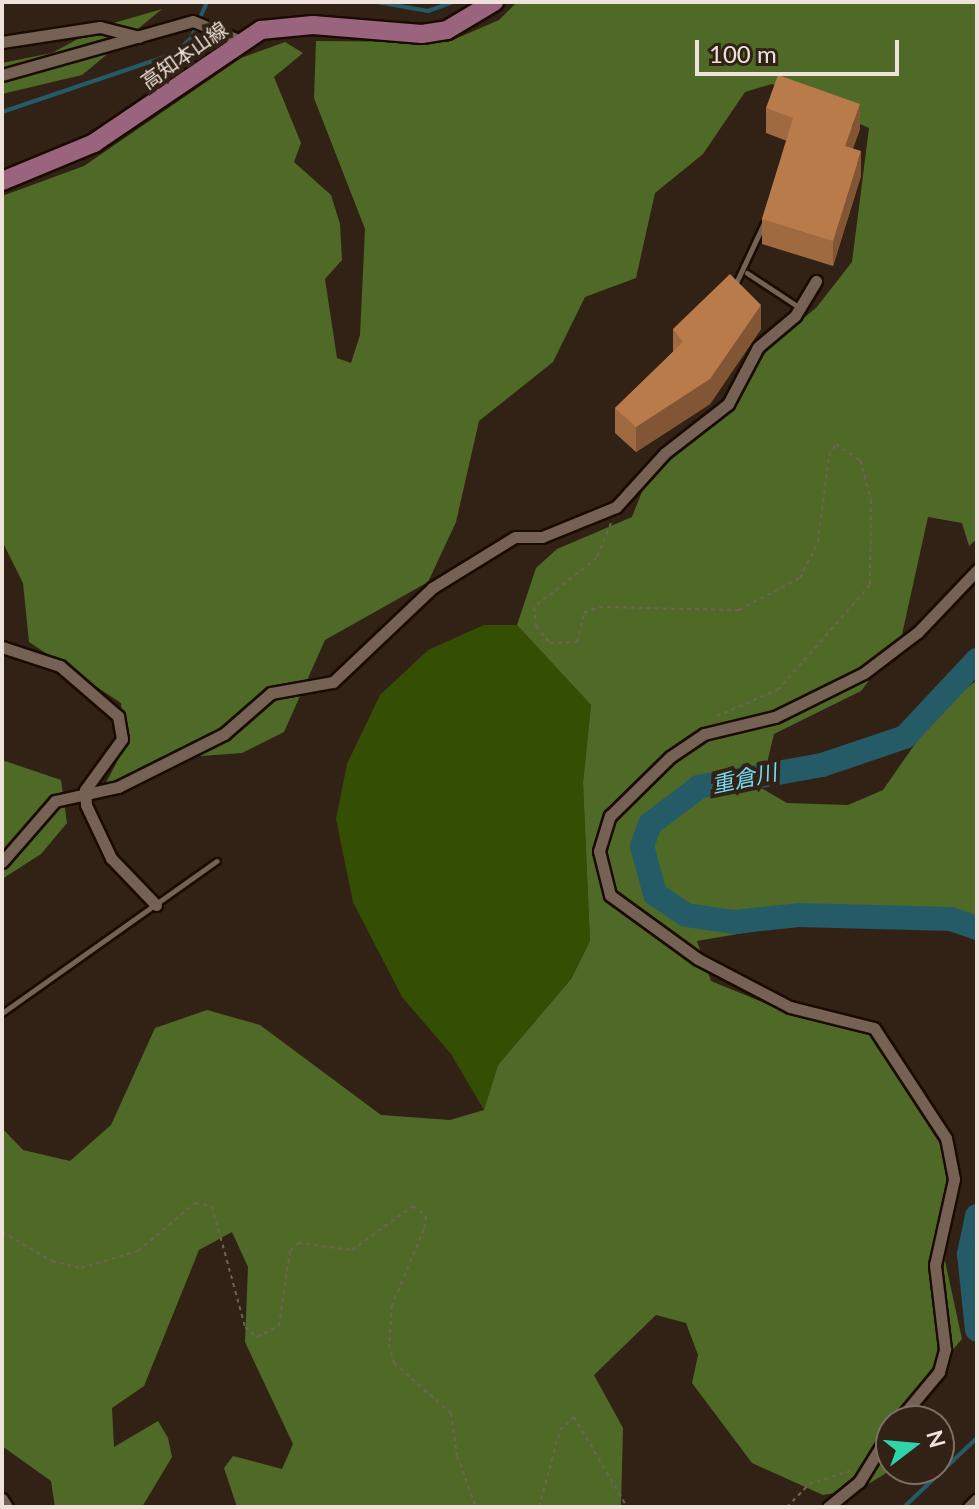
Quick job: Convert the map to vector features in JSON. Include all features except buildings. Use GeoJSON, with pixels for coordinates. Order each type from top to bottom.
{"type":"FeatureCollection","features":[{"type":"Feature","properties":{"kind":"main road","name":"高知本山線"},"geometry":{"type":"LineString","coordinates":[[2,181],[94,143],[241,41],[283,25],[434,32],[494,2]]}},
{"type":"Feature","properties":{"kind":"street"},"geometry":{"type":"LineString","coordinates":[[2,75],[193,21],[208,24],[241,41]]}},
{"type":"Feature","properties":{"kind":"street"},"geometry":{"type":"LineString","coordinates":[[2,42],[100,27],[139,37]]}},
{"type":"Feature","properties":{"kind":"street"},"geometry":{"type":"LineString","coordinates":[[2,862],[55,801],[85,790],[118,787],[224,734],[271,693],[333,682],[432,588],[515,537],[542,537],[616,507],[665,453],[728,404],[758,347],[795,316],[797,306],[816,281]]}},
{"type":"Feature","properties":{"kind":"street"},"geometry":{"type":"LineString","coordinates":[[911,1405],[939,1372],[945,1349],[935,1265],[954,1179],[946,1138],[874,1028],[790,1007],[698,959],[622,909],[602,872],[601,831],[610,816],[704,734],[775,717],[864,673],[918,632],[977,570]]}},
{"type":"Feature","properties":{"kind":"street"},"geometry":{"type":"LineString","coordinates":[[2,647],[60,666],[118,716],[122,739],[85,790]]}},
{"type":"Feature","properties":{"kind":"street"},"geometry":{"type":"LineString","coordinates":[[85,790],[111,858],[156,905]]}},
{"type":"Feature","properties":{"kind":"street"},"geometry":{"type":"LineString","coordinates":[[828,1507],[870,1467],[875,1458]]}},
{"type":"Feature","properties":{"kind":"street"},"geometry":{"type":"LineString","coordinates":[[2,1499],[7,1507]]}},
{"type":"Feature","properties":{"kind":"street"},"geometry":{"type":"LineString","coordinates":[[969,1507],[977,1499]]}},
{"type":"Feature","properties":{"kind":"lane"},"geometry":{"type":"LineString","coordinates":[[725,295],[747,273],[769,208]]}},
{"type":"Feature","properties":{"kind":"lane"},"geometry":{"type":"LineString","coordinates":[[747,273],[797,306]]}},
{"type":"Feature","properties":{"kind":"lane"},"geometry":{"type":"LineString","coordinates":[[2,1013],[217,861]]}},
{"type":"Feature","properties":{"kind":"path"},"geometry":{"type":"LineString","coordinates":[[616,507],[597,558],[534,607],[536,626],[550,643],[577,642],[584,613],[599,607],[739,610],[800,578],[818,542],[829,456],[836,444],[860,460],[871,500],[870,585],[779,689],[713,718],[704,734]]}},
{"type":"Feature","properties":{"kind":"path"},"geometry":{"type":"LineString","coordinates":[[2,1232],[52,1261],[81,1268],[138,1251],[195,1203],[212,1206],[245,1327],[257,1337],[279,1326],[290,1251],[298,1243],[352,1250],[413,1206],[426,1216],[424,1229],[392,1305],[389,1344],[394,1363],[451,1413],[457,1456],[476,1507]]}},
{"type":"Feature","properties":{"kind":"path"},"geometry":{"type":"LineString","coordinates":[[539,1507],[560,1430],[574,1417],[627,1507]]}},
{"type":"Feature","properties":{"kind":"path"},"geometry":{"type":"LineString","coordinates":[[787,1507],[809,1484],[870,1467]]}},
{"type":"Feature","properties":{"kind":"green space"},"geometry":{"type":"Polygon","coordinates":[[[517,2],[977,2],[977,539],[969,546],[962,523],[928,517],[901,639],[861,691],[774,734],[761,788],[787,803],[848,805],[883,790],[938,711],[977,680],[977,924],[900,911],[859,913],[697,941],[711,981],[782,1010],[858,1018],[901,1076],[943,1143],[954,1181],[945,1261],[962,1339],[906,1405],[875,1405],[875,1480],[860,1489],[823,1495],[752,1463],[692,1383],[698,1355],[686,1323],[656,1315],[594,1375],[623,1428],[621,1507],[237,1507],[224,1468],[233,1456],[282,1469],[293,1444],[245,1342],[248,1267],[232,1232],[199,1250],[144,1386],[112,1408],[114,1447],[158,1421],[168,1438],[172,1457],[142,1507],[55,1507],[51,1481],[2,1446],[2,1128],[23,1150],[70,1161],[111,1125],[155,1028],[207,1010],[260,1025],[381,1115],[450,1120],[484,1110],[498,1065],[571,979],[590,941],[583,783],[591,705],[517,625],[536,568],[557,549],[632,517],[657,454],[719,411],[767,348],[816,308],[852,262],[869,128],[772,84],[745,92],[703,154],[655,193],[636,278],[585,297],[553,362],[479,421],[456,522],[428,582],[325,640],[284,732],[242,753],[174,758],[105,785],[125,746],[121,703],[29,642],[23,583],[2,541],[2,196],[84,166],[241,58],[285,42],[303,53],[274,77],[301,143],[294,162],[331,195],[340,224],[342,260],[325,279],[337,358],[351,363],[360,335],[365,229],[314,98],[316,41],[448,42],[499,20],[517,2]]]}},
{"type":"Feature","properties":{"kind":"green space"},"geometry":{"type":"Polygon","coordinates":[[[162,9],[82,75],[2,94],[2,63],[52,53],[100,27],[162,9]]]}},
{"type":"Feature","properties":{"kind":"green space"},"geometry":{"type":"Polygon","coordinates":[[[484,625],[517,625],[591,705],[583,783],[590,941],[570,980],[498,1065],[484,1110],[451,1054],[402,997],[353,902],[336,819],[347,764],[380,695],[428,650],[484,625]]]}},
{"type":"Feature","properties":{"kind":"green space"},"geometry":{"type":"Polygon","coordinates":[[[2,760],[61,780],[67,823],[41,854],[2,879],[2,760]]]}},
{"type":"Feature","properties":{"kind":"waterway"},"geometry":{"type":"LineString","coordinates":[[2,112],[176,53],[191,38],[207,2]]}},
{"type":"Feature","properties":{"kind":"waterway"},"geometry":{"type":"LineString","coordinates":[[377,2],[428,11],[453,2]]}},
{"type":"Feature","properties":{"kind":"waterway","name":"重倉川"},"geometry":{"type":"LineString","coordinates":[[977,660],[905,737],[822,765],[699,787],[650,824],[642,846],[655,894],[686,915],[734,922],[799,915],[951,919],[977,928]]}},
{"type":"Feature","properties":{"kind":"waterway","name":"重倉川"},"geometry":{"type":"LineString","coordinates":[[977,1216],[969,1254],[977,1330]]}},
{"type":"Feature","properties":{"kind":"waterway"},"geometry":{"type":"LineString","coordinates":[[904,1507],[977,1438]]}}]}
